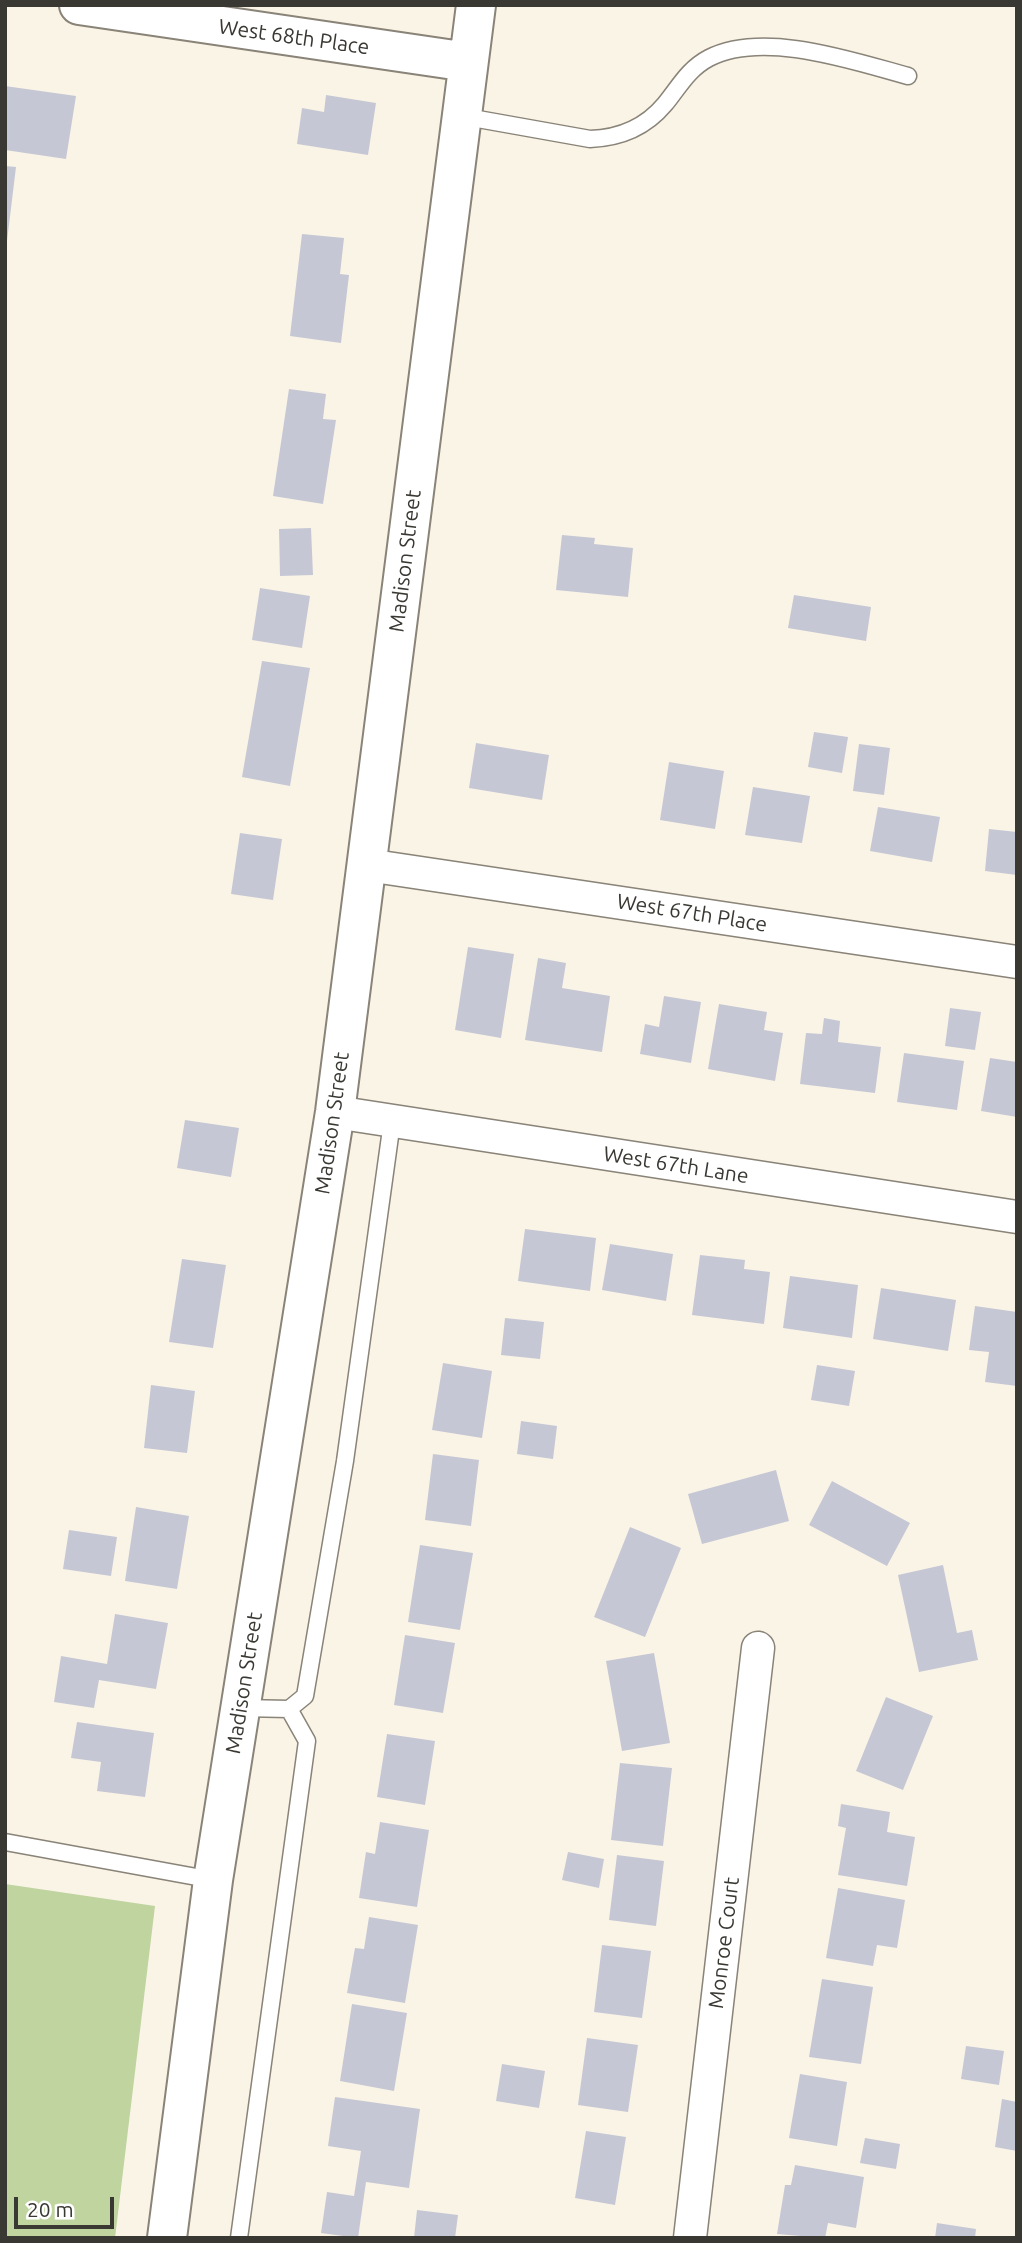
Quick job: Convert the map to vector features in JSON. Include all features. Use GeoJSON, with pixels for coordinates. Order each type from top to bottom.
{"type":"FeatureCollection","features":[{"type":"Feature","properties":{"kind":"street","name":"West 68th Place"},"geometry":{"type":"LineString","coordinates":[[79,5],[468,62]]}},
{"type":"Feature","properties":{"kind":"street","name":"Madison Street"},"geometry":{"type":"LineString","coordinates":[[167,2238],[213,1880],[335,1112],[476,5]]}},
{"type":"Feature","properties":{"kind":"street","name":"West 67th Place"},"geometry":{"type":"LineString","coordinates":[[367,865],[1017,962]]}},
{"type":"Feature","properties":{"kind":"street","name":"West 67th Lane"},"geometry":{"type":"LineString","coordinates":[[335,1112],[1017,1217]]}},
{"type":"Feature","properties":{"kind":"street","name":"Monroe Court"},"geometry":{"type":"LineString","coordinates":[[690,2238],[758,1648]]}},
{"type":"Feature","properties":{"kind":"lane"},"geometry":{"type":"LineString","coordinates":[[461,116],[590,139],[609,138],[635,130],[665,104],[694,68],[709,58],[751,48],[833,55],[908,76]]}},
{"type":"Feature","properties":{"kind":"lane"},"geometry":{"type":"LineString","coordinates":[[241,1707],[289,1709],[305,1696],[319,1619],[393,1122]]}},
{"type":"Feature","properties":{"kind":"lane"},"geometry":{"type":"LineString","coordinates":[[239,2238],[307,1741],[289,1709]]}},
{"type":"Feature","properties":{"kind":"lane"},"geometry":{"type":"LineString","coordinates":[[5,1842],[213,1880]]}},
{"type":"Feature","properties":{"kind":"green space"},"geometry":{"type":"Polygon","coordinates":[[[5,1884],[155,1906],[115,2238],[5,2238],[5,1884]]]}},
{"type":"Feature","properties":{"kind":"building"},"geometry":{"type":"Polygon","coordinates":[[[5,86],[76,96],[66,159],[5,150],[5,86]]]}},
{"type":"Feature","properties":{"kind":"building"},"geometry":{"type":"Polygon","coordinates":[[[326,95],[376,103],[368,155],[297,144],[302,108],[324,112],[326,95]]]}},
{"type":"Feature","properties":{"kind":"building"},"geometry":{"type":"Polygon","coordinates":[[[5,166],[16,167],[7,241],[5,241],[5,166]]]}},
{"type":"Feature","properties":{"kind":"building"},"geometry":{"type":"Polygon","coordinates":[[[302,234],[344,238],[340,274],[349,275],[341,343],[290,336],[302,234]]]}},
{"type":"Feature","properties":{"kind":"building"},"geometry":{"type":"Polygon","coordinates":[[[289,389],[326,394],[323,419],[336,420],[323,504],[273,496],[289,389]]]}},
{"type":"Feature","properties":{"kind":"building"},"geometry":{"type":"Polygon","coordinates":[[[311,528],[313,575],[280,576],[279,529],[311,528]]]}},
{"type":"Feature","properties":{"kind":"building"},"geometry":{"type":"Polygon","coordinates":[[[562,535],[595,538],[594,544],[633,548],[628,597],[556,590],[562,535]]]}},
{"type":"Feature","properties":{"kind":"building"},"geometry":{"type":"Polygon","coordinates":[[[260,588],[310,596],[302,648],[252,640],[260,588]]]}},
{"type":"Feature","properties":{"kind":"building"},"geometry":{"type":"Polygon","coordinates":[[[794,595],[871,607],[866,641],[788,628],[794,595]]]}},
{"type":"Feature","properties":{"kind":"building"},"geometry":{"type":"Polygon","coordinates":[[[262,661],[310,668],[290,786],[242,777],[262,661]]]}},
{"type":"Feature","properties":{"kind":"building"},"geometry":{"type":"Polygon","coordinates":[[[814,732],[848,737],[842,773],[808,767],[814,732]]]}},
{"type":"Feature","properties":{"kind":"building"},"geometry":{"type":"Polygon","coordinates":[[[476,743],[549,755],[542,800],[469,788],[476,743]]]}},
{"type":"Feature","properties":{"kind":"building"},"geometry":{"type":"Polygon","coordinates":[[[859,744],[890,748],[884,795],[853,791],[859,744]]]}},
{"type":"Feature","properties":{"kind":"building"},"geometry":{"type":"Polygon","coordinates":[[[669,762],[724,771],[715,829],[660,820],[669,762]]]}},
{"type":"Feature","properties":{"kind":"building"},"geometry":{"type":"Polygon","coordinates":[[[753,787],[810,796],[802,843],[745,835],[753,787]]]}},
{"type":"Feature","properties":{"kind":"building"},"geometry":{"type":"Polygon","coordinates":[[[878,807],[940,817],[932,862],[870,851],[878,807]]]}},
{"type":"Feature","properties":{"kind":"building"},"geometry":{"type":"Polygon","coordinates":[[[989,829],[1017,832],[1017,875],[985,871],[989,829]]]}},
{"type":"Feature","properties":{"kind":"building"},"geometry":{"type":"Polygon","coordinates":[[[240,833],[282,839],[273,900],[231,894],[240,833]]]}},
{"type":"Feature","properties":{"kind":"building"},"geometry":{"type":"Polygon","coordinates":[[[468,947],[514,954],[501,1038],[455,1030],[468,947]]]}},
{"type":"Feature","properties":{"kind":"building"},"geometry":{"type":"Polygon","coordinates":[[[538,958],[566,963],[562,988],[610,996],[602,1052],[525,1040],[538,958]]]}},
{"type":"Feature","properties":{"kind":"building"},"geometry":{"type":"Polygon","coordinates":[[[664,996],[701,1002],[691,1063],[640,1054],[645,1024],[659,1027],[664,996]]]}},
{"type":"Feature","properties":{"kind":"building"},"geometry":{"type":"Polygon","coordinates":[[[719,1004],[767,1012],[764,1030],[783,1033],[775,1081],[708,1069],[719,1004]]]}},
{"type":"Feature","properties":{"kind":"building"},"geometry":{"type":"Polygon","coordinates":[[[950,1008],[981,1012],[975,1050],[945,1046],[950,1008]]]}},
{"type":"Feature","properties":{"kind":"building"},"geometry":{"type":"Polygon","coordinates":[[[824,1018],[840,1021],[838,1042],[881,1047],[875,1093],[800,1084],[806,1033],[822,1034],[824,1018]]]}},
{"type":"Feature","properties":{"kind":"building"},"geometry":{"type":"Polygon","coordinates":[[[904,1053],[964,1061],[957,1110],[897,1102],[904,1053]]]}},
{"type":"Feature","properties":{"kind":"building"},"geometry":{"type":"Polygon","coordinates":[[[990,1058],[1017,1062],[1017,1117],[981,1111],[990,1058]]]}},
{"type":"Feature","properties":{"kind":"building"},"geometry":{"type":"Polygon","coordinates":[[[185,1120],[239,1128],[231,1177],[177,1168],[185,1120]]]}},
{"type":"Feature","properties":{"kind":"building"},"geometry":{"type":"Polygon","coordinates":[[[525,1229],[596,1238],[590,1291],[518,1281],[525,1229]]]}},
{"type":"Feature","properties":{"kind":"building"},"geometry":{"type":"Polygon","coordinates":[[[610,1244],[673,1254],[666,1301],[602,1290],[610,1244]]]}},
{"type":"Feature","properties":{"kind":"building"},"geometry":{"type":"Polygon","coordinates":[[[700,1255],[745,1260],[744,1269],[770,1272],[764,1324],[692,1315],[700,1255]]]}},
{"type":"Feature","properties":{"kind":"building"},"geometry":{"type":"Polygon","coordinates":[[[182,1259],[226,1265],[213,1348],[169,1342],[182,1259]]]}},
{"type":"Feature","properties":{"kind":"building"},"geometry":{"type":"Polygon","coordinates":[[[790,1276],[858,1285],[852,1338],[783,1328],[790,1276]]]}},
{"type":"Feature","properties":{"kind":"building"},"geometry":{"type":"Polygon","coordinates":[[[881,1288],[956,1300],[948,1351],[873,1339],[881,1288]]]}},
{"type":"Feature","properties":{"kind":"building"},"geometry":{"type":"Polygon","coordinates":[[[975,1306],[1017,1312],[1017,1386],[985,1382],[989,1352],[969,1350],[975,1306]]]}},
{"type":"Feature","properties":{"kind":"building"},"geometry":{"type":"Polygon","coordinates":[[[505,1318],[544,1322],[540,1359],[501,1355],[505,1318]]]}},
{"type":"Feature","properties":{"kind":"building"},"geometry":{"type":"Polygon","coordinates":[[[443,1363],[492,1371],[482,1438],[432,1430],[443,1363]]]}},
{"type":"Feature","properties":{"kind":"building"},"geometry":{"type":"Polygon","coordinates":[[[817,1365],[855,1371],[849,1406],[811,1400],[817,1365]]]}},
{"type":"Feature","properties":{"kind":"building"},"geometry":{"type":"Polygon","coordinates":[[[151,1385],[195,1391],[187,1453],[144,1448],[151,1385]]]}},
{"type":"Feature","properties":{"kind":"building"},"geometry":{"type":"Polygon","coordinates":[[[521,1421],[557,1426],[553,1459],[517,1454],[521,1421]]]}},
{"type":"Feature","properties":{"kind":"building"},"geometry":{"type":"Polygon","coordinates":[[[433,1454],[479,1460],[471,1526],[425,1520],[433,1454]]]}},
{"type":"Feature","properties":{"kind":"building"},"geometry":{"type":"Polygon","coordinates":[[[776,1470],[789,1521],[702,1544],[688,1494],[776,1470]]]}},
{"type":"Feature","properties":{"kind":"building"},"geometry":{"type":"Polygon","coordinates":[[[832,1481],[910,1523],[887,1566],[809,1525],[832,1481]]]}},
{"type":"Feature","properties":{"kind":"building"},"geometry":{"type":"Polygon","coordinates":[[[136,1507],[189,1516],[177,1589],[125,1581],[136,1507]]]}},
{"type":"Feature","properties":{"kind":"building"},"geometry":{"type":"Polygon","coordinates":[[[630,1527],[681,1548],[645,1637],[594,1617],[630,1527]]]}},
{"type":"Feature","properties":{"kind":"building"},"geometry":{"type":"Polygon","coordinates":[[[69,1530],[117,1537],[111,1576],[63,1569],[69,1530]]]}},
{"type":"Feature","properties":{"kind":"building"},"geometry":{"type":"Polygon","coordinates":[[[420,1545],[473,1553],[460,1630],[408,1622],[420,1545]]]}},
{"type":"Feature","properties":{"kind":"building"},"geometry":{"type":"Polygon","coordinates":[[[943,1565],[957,1633],[972,1630],[978,1660],[919,1672],[898,1575],[943,1565]]]}},
{"type":"Feature","properties":{"kind":"building"},"geometry":{"type":"Polygon","coordinates":[[[115,1614],[168,1623],[156,1689],[99,1680],[94,1708],[54,1702],[61,1656],[107,1664],[115,1614]]]}},
{"type":"Feature","properties":{"kind":"building"},"geometry":{"type":"Polygon","coordinates":[[[405,1635],[455,1643],[443,1713],[394,1705],[405,1635]]]}},
{"type":"Feature","properties":{"kind":"building"},"geometry":{"type":"Polygon","coordinates":[[[654,1653],[670,1743],[622,1751],[606,1661],[654,1653]]]}},
{"type":"Feature","properties":{"kind":"building"},"geometry":{"type":"Polygon","coordinates":[[[886,1697],[933,1716],[903,1790],[856,1771],[886,1697]]]}},
{"type":"Feature","properties":{"kind":"building"},"geometry":{"type":"Polygon","coordinates":[[[77,1722],[154,1733],[145,1797],[97,1791],[101,1762],[71,1758],[77,1722]]]}},
{"type":"Feature","properties":{"kind":"building"},"geometry":{"type":"Polygon","coordinates":[[[387,1734],[435,1741],[425,1805],[377,1797],[387,1734]]]}},
{"type":"Feature","properties":{"kind":"building"},"geometry":{"type":"Polygon","coordinates":[[[620,1763],[672,1768],[663,1846],[611,1840],[620,1763]]]}},
{"type":"Feature","properties":{"kind":"building"},"geometry":{"type":"Polygon","coordinates":[[[841,1804],[890,1812],[887,1832],[915,1837],[907,1886],[838,1875],[846,1828],[838,1826],[841,1804]]]}},
{"type":"Feature","properties":{"kind":"building"},"geometry":{"type":"Polygon","coordinates":[[[380,1822],[429,1830],[417,1907],[359,1898],[366,1852],[375,1854],[380,1822]]]}},
{"type":"Feature","properties":{"kind":"building"},"geometry":{"type":"Polygon","coordinates":[[[568,1852],[604,1859],[599,1888],[562,1880],[568,1852]]]}},
{"type":"Feature","properties":{"kind":"building"},"geometry":{"type":"Polygon","coordinates":[[[617,1855],[664,1861],[656,1926],[609,1920],[617,1855]]]}},
{"type":"Feature","properties":{"kind":"building"},"geometry":{"type":"Polygon","coordinates":[[[838,1888],[905,1900],[897,1948],[877,1945],[873,1966],[826,1958],[838,1888]]]}},
{"type":"Feature","properties":{"kind":"building"},"geometry":{"type":"Polygon","coordinates":[[[369,1917],[418,1925],[405,2003],[347,1993],[355,1948],[364,1949],[369,1917]]]}},
{"type":"Feature","properties":{"kind":"building"},"geometry":{"type":"Polygon","coordinates":[[[602,1945],[651,1951],[642,2018],[594,2012],[602,1945]]]}},
{"type":"Feature","properties":{"kind":"building"},"geometry":{"type":"Polygon","coordinates":[[[822,1979],[873,1987],[861,2064],[809,2057],[822,1979]]]}},
{"type":"Feature","properties":{"kind":"building"},"geometry":{"type":"Polygon","coordinates":[[[352,2004],[407,2013],[394,2091],[340,2081],[352,2004]]]}},
{"type":"Feature","properties":{"kind":"building"},"geometry":{"type":"Polygon","coordinates":[[[587,2038],[638,2045],[628,2112],[578,2105],[587,2038]]]}},
{"type":"Feature","properties":{"kind":"building"},"geometry":{"type":"Polygon","coordinates":[[[966,2046],[1004,2051],[999,2085],[961,2079],[966,2046]]]}},
{"type":"Feature","properties":{"kind":"building"},"geometry":{"type":"Polygon","coordinates":[[[502,2064],[545,2071],[539,2108],[496,2101],[502,2064]]]}},
{"type":"Feature","properties":{"kind":"building"},"geometry":{"type":"Polygon","coordinates":[[[800,2074],[847,2082],[837,2146],[789,2138],[800,2074]]]}},
{"type":"Feature","properties":{"kind":"building"},"geometry":{"type":"Polygon","coordinates":[[[335,2097],[420,2109],[409,2188],[366,2182],[358,2238],[321,2233],[327,2192],[354,2196],[361,2151],[328,2146],[335,2097]]]}},
{"type":"Feature","properties":{"kind":"building"},"geometry":{"type":"Polygon","coordinates":[[[1002,2099],[1017,2102],[1017,2151],[995,2147],[1002,2099]]]}},
{"type":"Feature","properties":{"kind":"building"},"geometry":{"type":"Polygon","coordinates":[[[586,2131],[626,2137],[615,2205],[575,2198],[586,2131]]]}},
{"type":"Feature","properties":{"kind":"building"},"geometry":{"type":"Polygon","coordinates":[[[865,2138],[900,2144],[896,2169],[860,2163],[865,2138]]]}},
{"type":"Feature","properties":{"kind":"building"},"geometry":{"type":"Polygon","coordinates":[[[795,2165],[864,2177],[856,2228],[828,2223],[825,2238],[777,2234],[785,2185],[791,2185],[795,2165]]]}},
{"type":"Feature","properties":{"kind":"building"},"geometry":{"type":"Polygon","coordinates":[[[417,2210],[458,2215],[455,2238],[414,2238],[417,2210]]]}},
{"type":"Feature","properties":{"kind":"building"},"geometry":{"type":"Polygon","coordinates":[[[937,2223],[976,2229],[975,2238],[935,2238],[937,2223]]]}}]}
